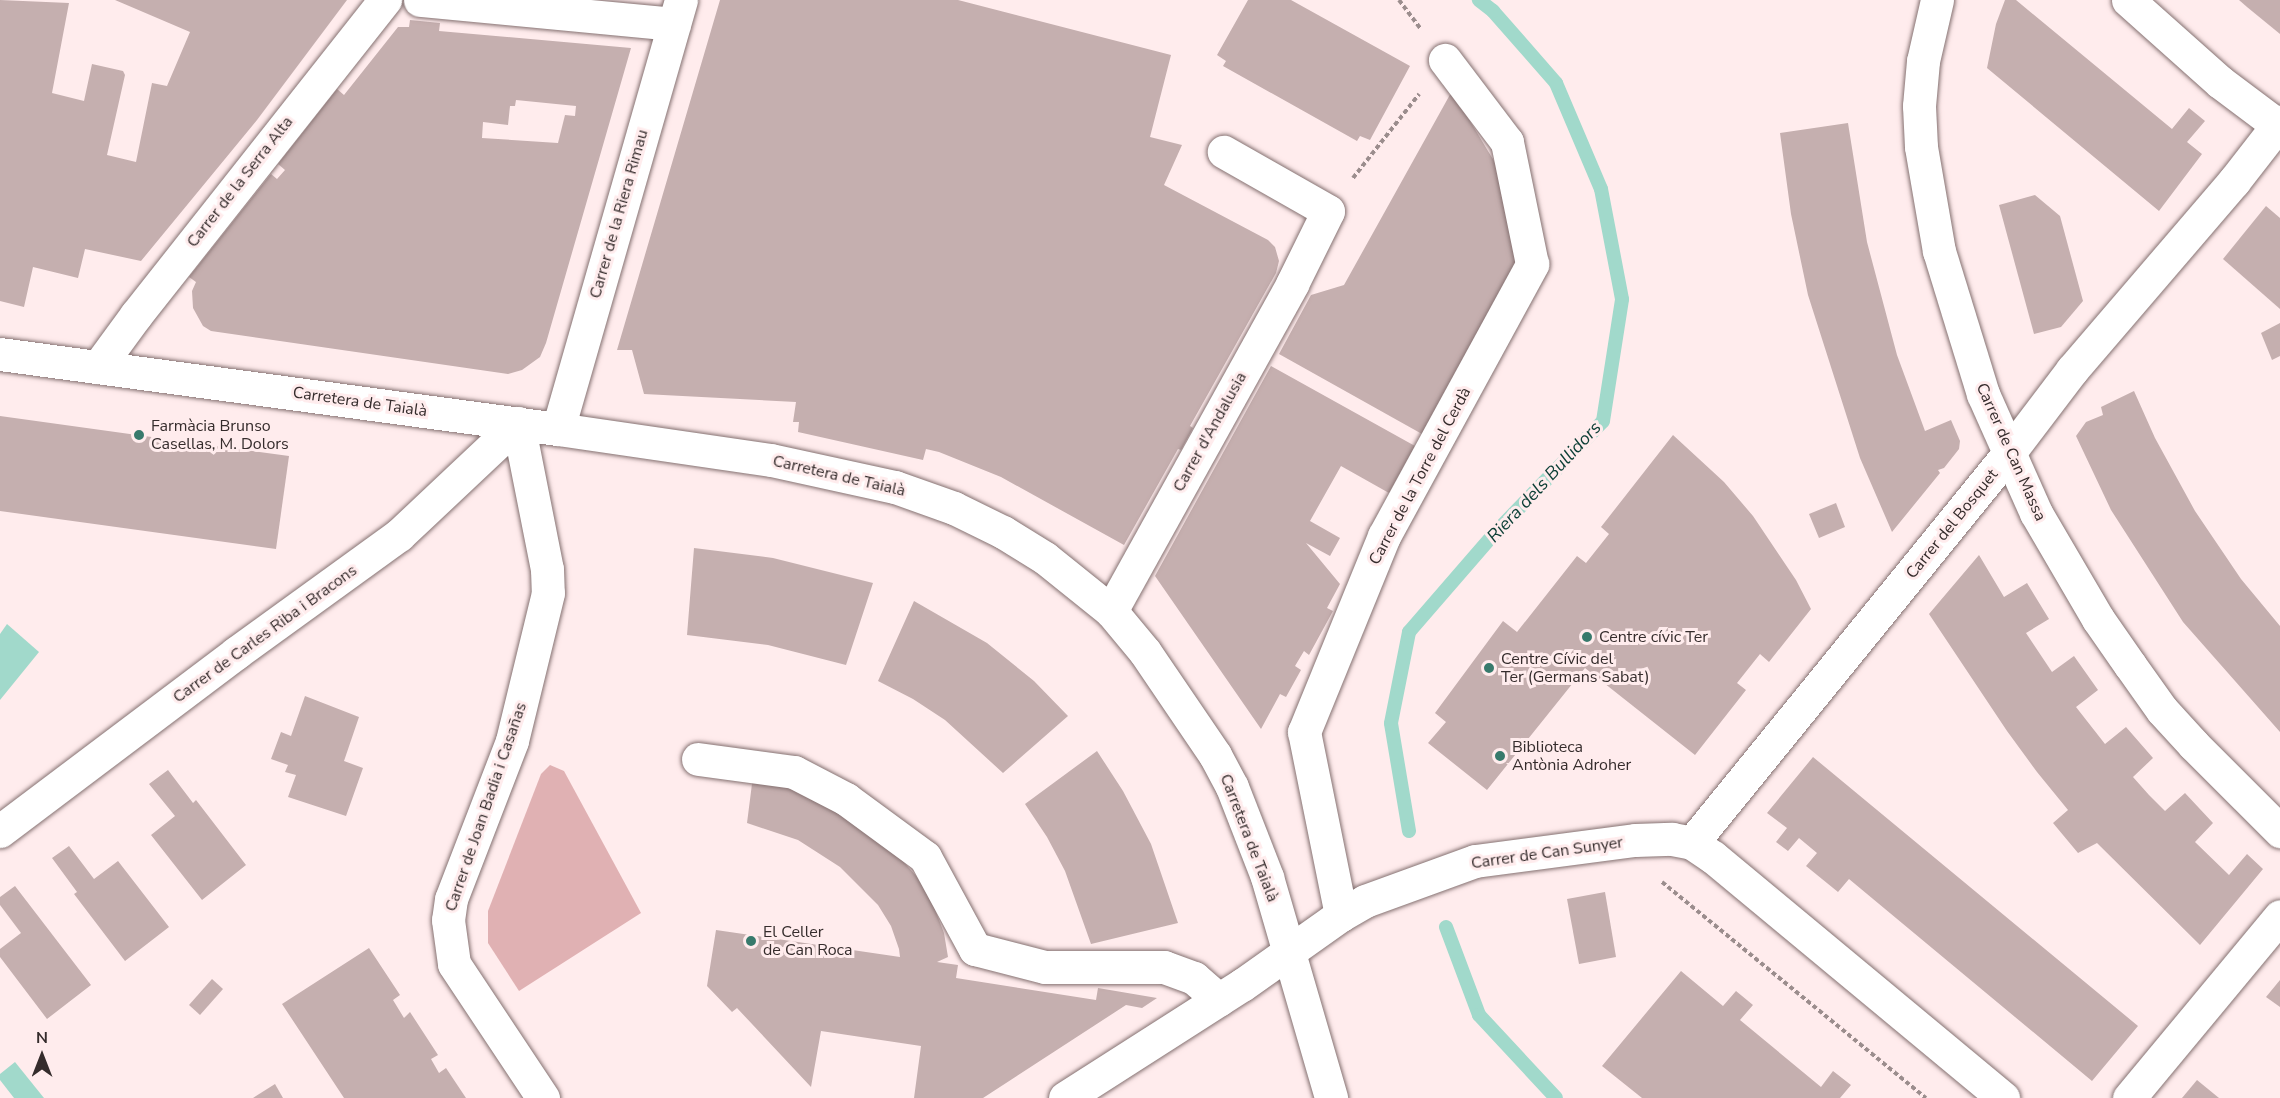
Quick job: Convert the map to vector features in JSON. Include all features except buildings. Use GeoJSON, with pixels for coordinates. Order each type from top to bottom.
{"type":"FeatureCollection","features":[{"type":"Feature","properties":{"kind":"street","name":"Carrer de la Serra Alta"},"geometry":{"type":"LineString","coordinates":[[98,367],[136,315],[385,0]]}},
{"type":"Feature","properties":{"kind":"street"},"geometry":{"type":"LineString","coordinates":[[420,0],[678,12]]}},
{"type":"Feature","properties":{"kind":"street","name":"Carrer de Can Massa"},"geometry":{"type":"LineString","coordinates":[[1937,0],[1923,61],[1919,106],[1921,147],[1939,251],[1983,394],[2036,513],[2098,619],[2162,710],[2280,831]]}},
{"type":"Feature","properties":{"kind":"street"},"geometry":{"type":"LineString","coordinates":[[2128,0],[2220,82],[2279,125]]}},
{"type":"Feature","properties":{"kind":"street","name":"Carrer de la Riera Rimau"},"geometry":{"type":"LineString","coordinates":[[558,429],[678,12]]}},
{"type":"Feature","properties":{"kind":"street","name":"Carrer de la Torre del Cerdà"},"geometry":{"type":"LineString","coordinates":[[1353,908],[1304,732],[1384,536],[1532,264],[1507,142],[1444,60]]}},
{"type":"Feature","properties":{"kind":"street","name":"Carrer del Bosquet"},"geometry":{"type":"LineString","coordinates":[[1692,843],[2010,453],[2072,370],[2279,125]]}},
{"type":"Feature","properties":{"kind":"street"},"geometry":{"type":"LineString","coordinates":[[1224,152],[1328,211]]}},
{"type":"Feature","properties":{"kind":"street","name":"Carrer d'Andalusia"},"geometry":{"type":"LineString","coordinates":[[1111,611],[1328,211]]}},
{"type":"Feature","properties":{"kind":"street","name":"Carretera de Taialà"},"geometry":{"type":"LineString","coordinates":[[0,354],[518,423],[771,460],[895,487],[954,508],[1003,532],[1045,558],[1111,611],[1145,652],[1190,716],[1226,776],[1267,877],[1331,1098]]}},
{"type":"Feature","properties":{"kind":"street","name":"Carrer de Carles Riba i Bracons"},"geometry":{"type":"LineString","coordinates":[[0,831],[236,653],[399,535],[518,423]]}},
{"type":"Feature","properties":{"kind":"street","name":"Carrer de Joan Badia i Casañas"},"geometry":{"type":"LineString","coordinates":[[518,423],[547,569],[548,593],[512,741],[451,899],[447,920],[454,964],[543,1098]]}},
{"type":"Feature","properties":{"kind":"street"},"geometry":{"type":"LineString","coordinates":[[698,759],[794,772],[846,799],[925,857],[975,949],[1045,967],[1164,968],[1194,978],[1219,1000]]}},
{"type":"Feature","properties":{"kind":"street","name":"Carrer de Can Sunyer"},"geometry":{"type":"LineString","coordinates":[[1065,1098],[1219,1000],[1353,908],[1475,861],[1672,839],[1692,843],[1713,857],[2003,1098]]}},
{"type":"Feature","properties":{"kind":"street"},"geometry":{"type":"LineString","coordinates":[[2130,1098],[2280,916]]}},
{"type":"Feature","properties":{"kind":"path"},"geometry":{"type":"LineString","coordinates":[[1399,0],[1404,6]]}},
{"type":"Feature","properties":{"kind":"path"},"geometry":{"type":"LineString","coordinates":[[1328,211],[1444,60]]}},
{"type":"Feature","properties":{"kind":"path"},"geometry":{"type":"LineString","coordinates":[[1647,840],[1650,874],[1926,1098]]}},
{"type":"Feature","properties":{"kind":"shaded area"},"geometry":{"type":"Polygon","coordinates":[[[7,624],[39,652],[0,700],[0,634],[7,624]]]}},
{"type":"Feature","properties":{"kind":"shaded area"},"geometry":{"type":"Polygon","coordinates":[[[550,765],[564,771],[641,913],[519,991],[488,943],[488,911],[541,774],[550,765]]]}},
{"type":"Feature","properties":{"kind":"shaded area"},"geometry":{"type":"Polygon","coordinates":[[[15,1062],[44,1098],[14,1098],[0,1080],[0,1074],[15,1062]]]}},
{"type":"Feature","properties":{"kind":"waterway","name":"Riera dels Bullidors"},"geometry":{"type":"LineString","coordinates":[[1409,831],[1391,723],[1409,632],[1493,535],[1603,421],[1622,299],[1601,189],[1556,83],[1493,11],[1479,0]]}},
{"type":"Feature","properties":{"kind":"waterway","name":"Riera dels Bullidors"},"geometry":{"type":"LineString","coordinates":[[1446,927],[1479,1015],[1556,1098]]}},
{"type":"Feature","properties":{"kind":"place","name":"Farmàcia Brunso Casellas, M. Dolors"},"geometry":{"type":"Point","coordinates":[139,435]}},
{"type":"Feature","properties":{"kind":"place","name":"Centre cívic Ter"},"geometry":{"type":"Point","coordinates":[1587,637]}},
{"type":"Feature","properties":{"kind":"place","name":"Centre Cívic del Ter (Germans Sabat)"},"geometry":{"type":"Point","coordinates":[1489,668]}},
{"type":"Feature","properties":{"kind":"place","name":"Biblioteca Antònia Adroher"},"geometry":{"type":"Point","coordinates":[1500,756]}},
{"type":"Feature","properties":{"kind":"place","name":"El Celler de Can Roca"},"geometry":{"type":"Point","coordinates":[751,941]}}]}
